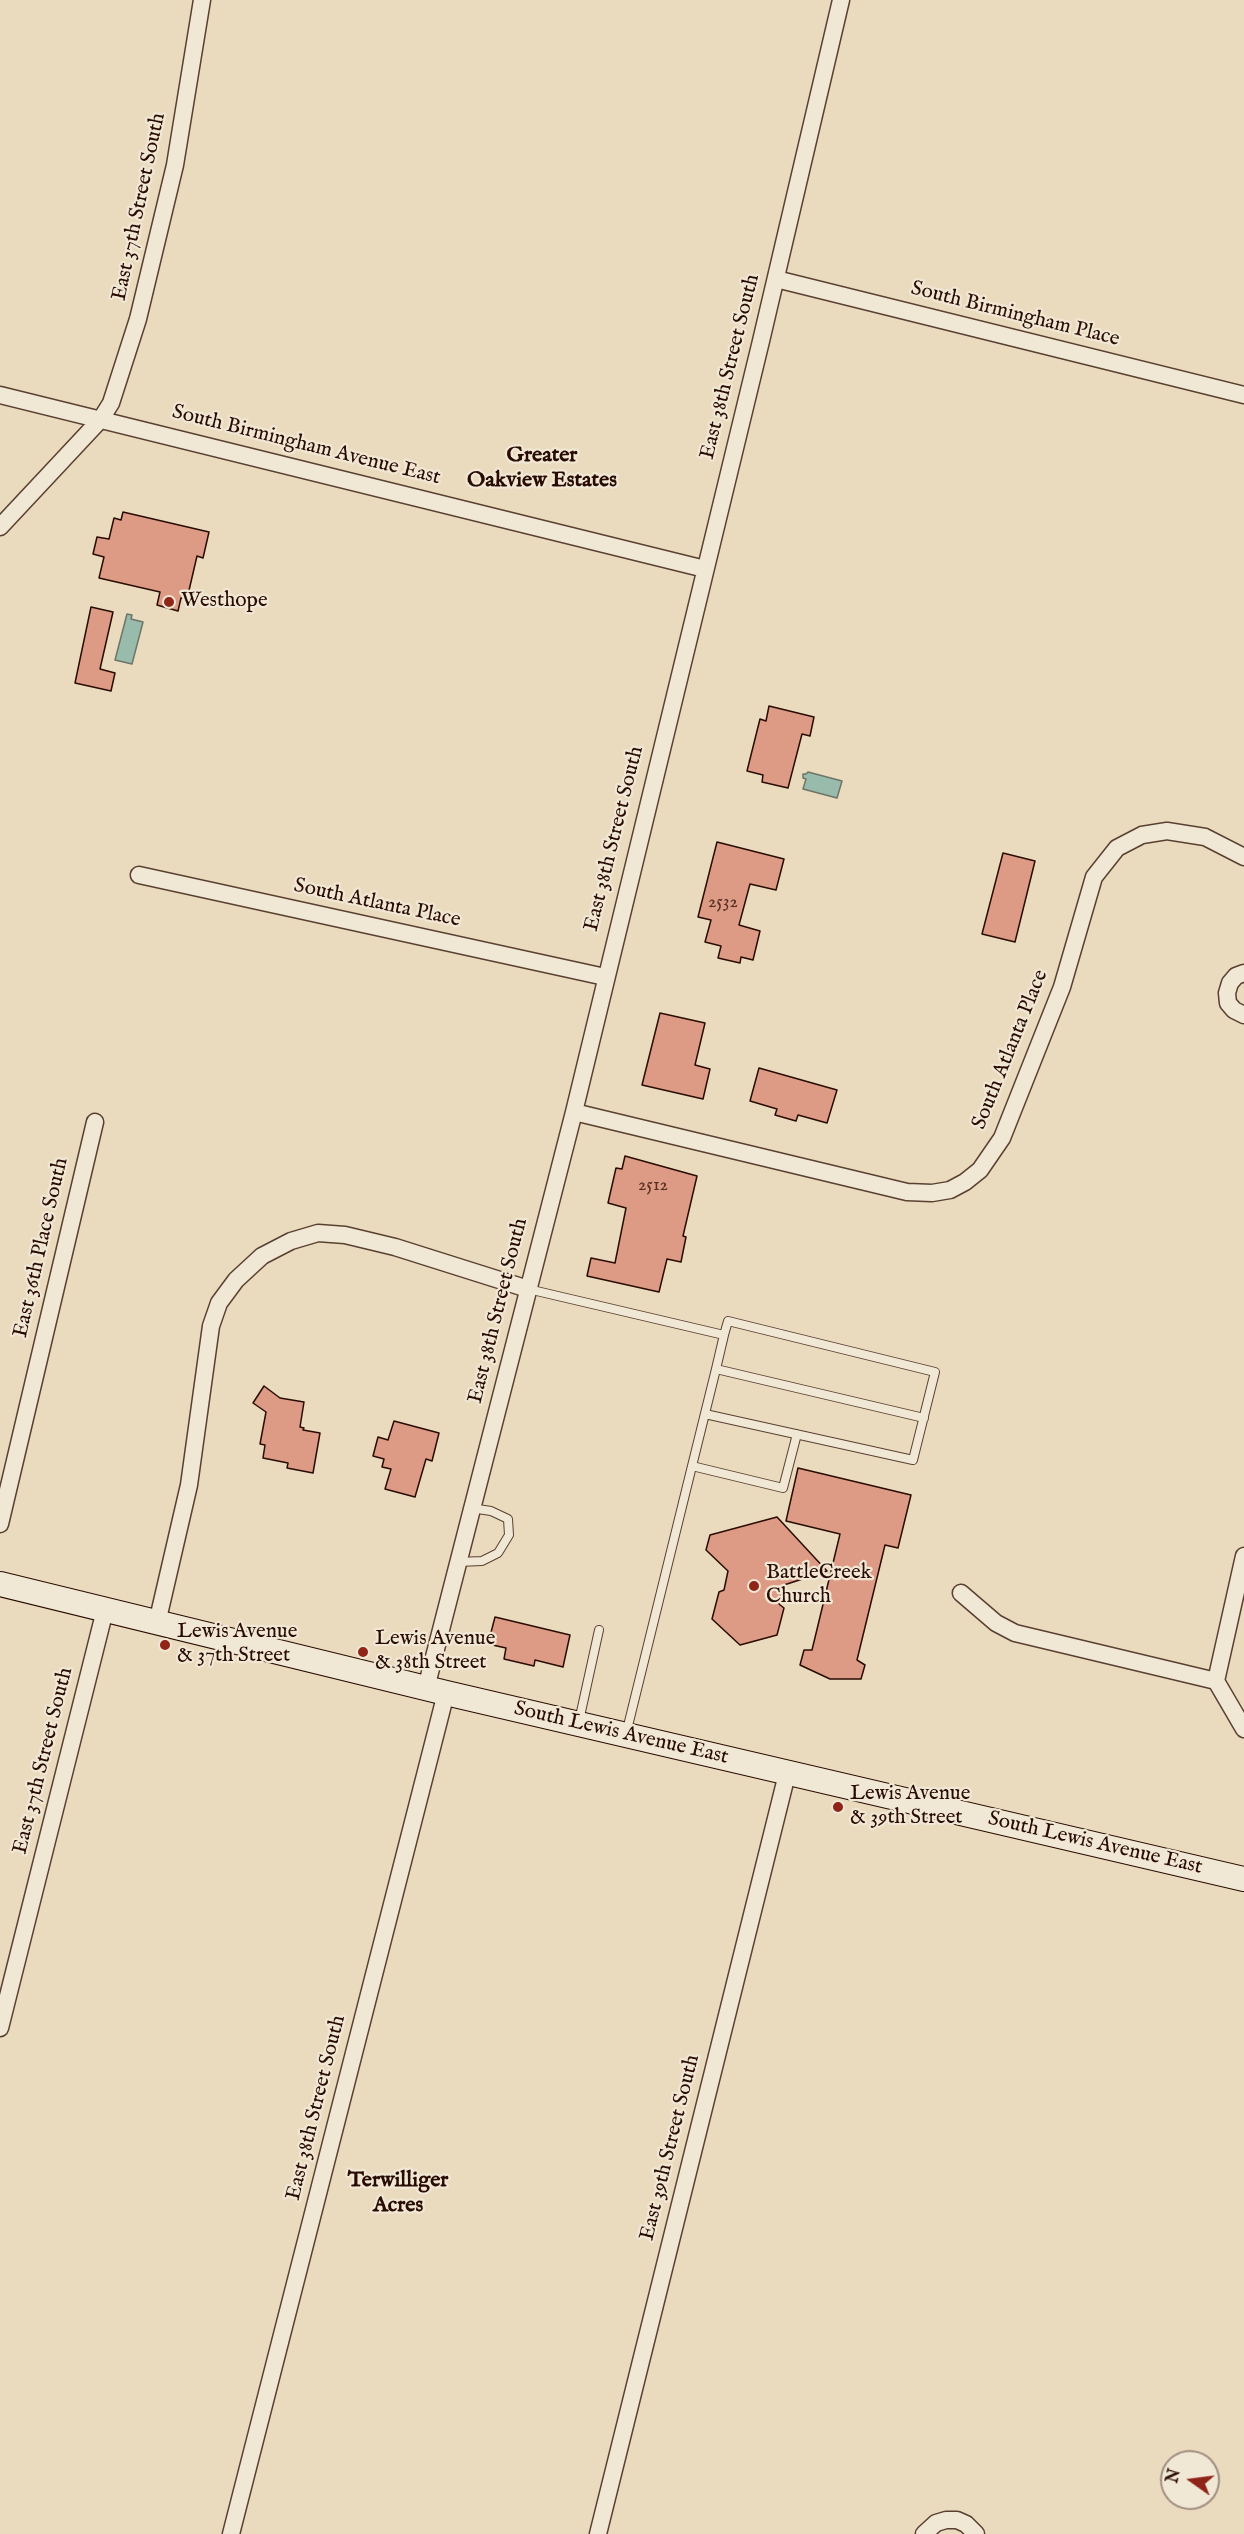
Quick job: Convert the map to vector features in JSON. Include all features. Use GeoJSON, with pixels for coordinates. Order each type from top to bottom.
{"type":"FeatureCollection","features":[{"type":"Feature","properties":{"kind":"main road","name":"South Lewis Avenue East"},"geometry":{"type":"LineString","coordinates":[[0,1584],[787,1774],[1244,1879]]}},
{"type":"Feature","properties":{"kind":"street","name":"East 37th Street South"},"geometry":{"type":"LineString","coordinates":[[0,527],[101,419],[111,402],[138,319],[175,165],[201,0]]}},
{"type":"Feature","properties":{"kind":"street","name":"East 38th Street South"},"geometry":{"type":"LineString","coordinates":[[231,2534],[436,1690],[458,1562],[574,1112],[776,279],[841,0]]}},
{"type":"Feature","properties":{"kind":"street","name":"South Birmingham Place"},"geometry":{"type":"LineString","coordinates":[[776,279],[1244,395]]}},
{"type":"Feature","properties":{"kind":"street","name":"South Birmingham Avenue East"},"geometry":{"type":"LineString","coordinates":[[0,395],[705,569]]}},
{"type":"Feature","properties":{"kind":"street","name":"South Atlanta Place"},"geometry":{"type":"LineString","coordinates":[[574,1112],[906,1192],[932,1193],[950,1190],[980,1170],[1002,1138],[1062,987],[1094,877],[1117,848],[1142,835],[1167,831],[1205,837],[1244,857]]}},
{"type":"Feature","properties":{"kind":"street","name":"South Atlanta Place"},"geometry":{"type":"LineString","coordinates":[[139,875],[605,977]]}},
{"type":"Feature","properties":{"kind":"street"},"geometry":{"type":"LineString","coordinates":[[1244,973],[1236,976],[1230,983],[1227,993],[1228,1003],[1234,1010],[1244,1015]]}},
{"type":"Feature","properties":{"kind":"street","name":"East 36th Place South"},"geometry":{"type":"LineString","coordinates":[[0,1524],[95,1122]]}},
{"type":"Feature","properties":{"kind":"street"},"geometry":{"type":"LineString","coordinates":[[157,1623],[189,1485],[211,1326],[219,1303],[262,1256],[291,1241],[318,1233],[345,1235],[395,1247],[528,1288]]}},
{"type":"Feature","properties":{"kind":"street"},"geometry":{"type":"LineString","coordinates":[[1244,1556],[1216,1681],[1244,1729]]}},
{"type":"Feature","properties":{"kind":"street"},"geometry":{"type":"LineString","coordinates":[[961,1593],[996,1623],[1015,1633],[1216,1681]]}},
{"type":"Feature","properties":{"kind":"street","name":"East 37th Street South"},"geometry":{"type":"LineString","coordinates":[[0,2028],[105,1610]]}},
{"type":"Feature","properties":{"kind":"street","name":"East 39th Street South"},"geometry":{"type":"LineString","coordinates":[[598,2534],[787,1774]]}},
{"type":"Feature","properties":{"kind":"street"},"geometry":{"type":"LineString","coordinates":[[924,2534],[936,2523],[946,2520],[966,2524],[976,2534]]}},
{"type":"Feature","properties":{"kind":"lane"},"geometry":{"type":"LineString","coordinates":[[528,1288],[724,1335]]}},
{"type":"Feature","properties":{"kind":"lane"},"geometry":{"type":"LineString","coordinates":[[626,1735],[724,1335],[728,1322],[935,1372],[914,1460],[705,1413]]}},
{"type":"Feature","properties":{"kind":"lane"},"geometry":{"type":"LineString","coordinates":[[716,1369],[924,1418]]}},
{"type":"Feature","properties":{"kind":"lane"},"geometry":{"type":"LineString","coordinates":[[692,1466],[783,1488],[797,1434]]}},
{"type":"Feature","properties":{"kind":"lane"},"geometry":{"type":"LineString","coordinates":[[458,1562],[482,1561],[498,1553],[509,1535],[508,1520],[492,1511],[471,1508]]}},
{"type":"Feature","properties":{"kind":"lane"},"geometry":{"type":"LineString","coordinates":[[578,1724],[599,1630]]}},
{"type":"Feature","properties":{"kind":"shaded area"},"geometry":{"type":"Polygon","coordinates":[[[127,614],[132,615],[131,619],[143,622],[132,664],[115,660],[127,614]]]}},
{"type":"Feature","properties":{"kind":"shaded area"},"geometry":{"type":"Polygon","coordinates":[[[808,772],[842,781],[837,798],[803,789],[806,779],[803,778],[803,774],[808,772]]]}},
{"type":"Feature","properties":{"kind":"building","name":"Westhope"},"geometry":{"type":"Polygon","coordinates":[[[123,512],[209,532],[203,558],[197,556],[187,599],[181,598],[178,611],[157,605],[160,592],[99,578],[104,557],[93,554],[97,537],[109,539],[114,518],[121,520],[123,512]]]}},
{"type":"Feature","properties":{"kind":"building"},"geometry":{"type":"Polygon","coordinates":[[[91,607],[113,612],[100,669],[115,673],[111,691],[75,683],[91,607]]]}},
{"type":"Feature","properties":{"kind":"building"},"geometry":{"type":"Polygon","coordinates":[[[769,706],[814,717],[810,736],[802,734],[788,788],[762,782],[763,775],[747,771],[760,719],[766,721],[769,706]]]}},
{"type":"Feature","properties":{"kind":"building"},"geometry":{"type":"Polygon","coordinates":[[[717,842],[784,859],[776,890],[750,884],[739,925],[760,931],[753,960],[741,957],[740,963],[718,958],[721,946],[705,942],[711,920],[698,917],[717,842]]]}},
{"type":"Feature","properties":{"kind":"building"},"geometry":{"type":"Polygon","coordinates":[[[1003,853],[1035,861],[1015,942],[982,934],[1003,853]]]}},
{"type":"Feature","properties":{"kind":"building"},"geometry":{"type":"Polygon","coordinates":[[[660,1013],[705,1023],[695,1065],[710,1069],[703,1099],[642,1085],[660,1013]]]}},
{"type":"Feature","properties":{"kind":"building"},"geometry":{"type":"Polygon","coordinates":[[[759,1068],[837,1090],[827,1123],[798,1115],[796,1121],[775,1115],[777,1109],[750,1101],[759,1068]]]}},
{"type":"Feature","properties":{"kind":"building"},"geometry":{"type":"Polygon","coordinates":[[[625,1156],[697,1176],[683,1236],[686,1237],[681,1262],[667,1259],[659,1292],[587,1276],[591,1258],[615,1263],[626,1208],[608,1203],[616,1168],[622,1169],[625,1156]]]}},
{"type":"Feature","properties":{"kind":"building"},"geometry":{"type":"Polygon","coordinates":[[[264,1386],[280,1398],[304,1402],[300,1427],[304,1428],[303,1430],[320,1433],[313,1473],[287,1468],[288,1463],[263,1458],[265,1445],[260,1444],[266,1412],[253,1403],[264,1386]]]}},
{"type":"Feature","properties":{"kind":"building"},"geometry":{"type":"Polygon","coordinates":[[[394,1421],[439,1433],[432,1461],[426,1459],[415,1497],[385,1489],[391,1469],[382,1467],[384,1459],[373,1456],[378,1437],[388,1440],[394,1421]]]}},
{"type":"Feature","properties":{"kind":"building"},"geometry":{"type":"Polygon","coordinates":[[[798,1468],[911,1495],[898,1548],[885,1545],[857,1660],[865,1665],[861,1679],[830,1679],[800,1665],[804,1650],[812,1650],[840,1534],[786,1521],[798,1468]]]}},
{"type":"Feature","properties":{"kind":"building","name":"BattleCreek Church"},"geometry":{"type":"Polygon","coordinates":[[[777,1517],[827,1571],[784,1585],[779,1604],[784,1608],[777,1635],[740,1645],[712,1619],[719,1592],[724,1590],[728,1571],[706,1550],[710,1535],[777,1517]]]}},
{"type":"Feature","properties":{"kind":"building"},"geometry":{"type":"Polygon","coordinates":[[[495,1617],[570,1635],[563,1667],[535,1660],[534,1666],[504,1659],[506,1648],[488,1644],[495,1617]]]}},
{"type":"Feature","properties":{"kind":"place","name":"Westhope"},"geometry":{"type":"Point","coordinates":[169,602]}},
{"type":"Feature","properties":{"kind":"place","name":"BattleCreek Church"},"geometry":{"type":"Point","coordinates":[754,1586]}},
{"type":"Feature","properties":{"kind":"place","name":"Lewis Avenue & 37th Street"},"geometry":{"type":"Point","coordinates":[165,1645]}},
{"type":"Feature","properties":{"kind":"place","name":"Lewis Avenue & 38th Street"},"geometry":{"type":"Point","coordinates":[363,1652]}},
{"type":"Feature","properties":{"kind":"place","name":"Lewis Avenue & 39th Street"},"geometry":{"type":"Point","coordinates":[838,1807]}},
{"type":"Feature","properties":{"kind":"district","name":"Greater Oakview Estates"},"geometry":{"type":"Point","coordinates":[542,468]}},
{"type":"Feature","properties":{"kind":"district","name":"Terwilliger Acres"},"geometry":{"type":"Point","coordinates":[398,2194]}}]}
